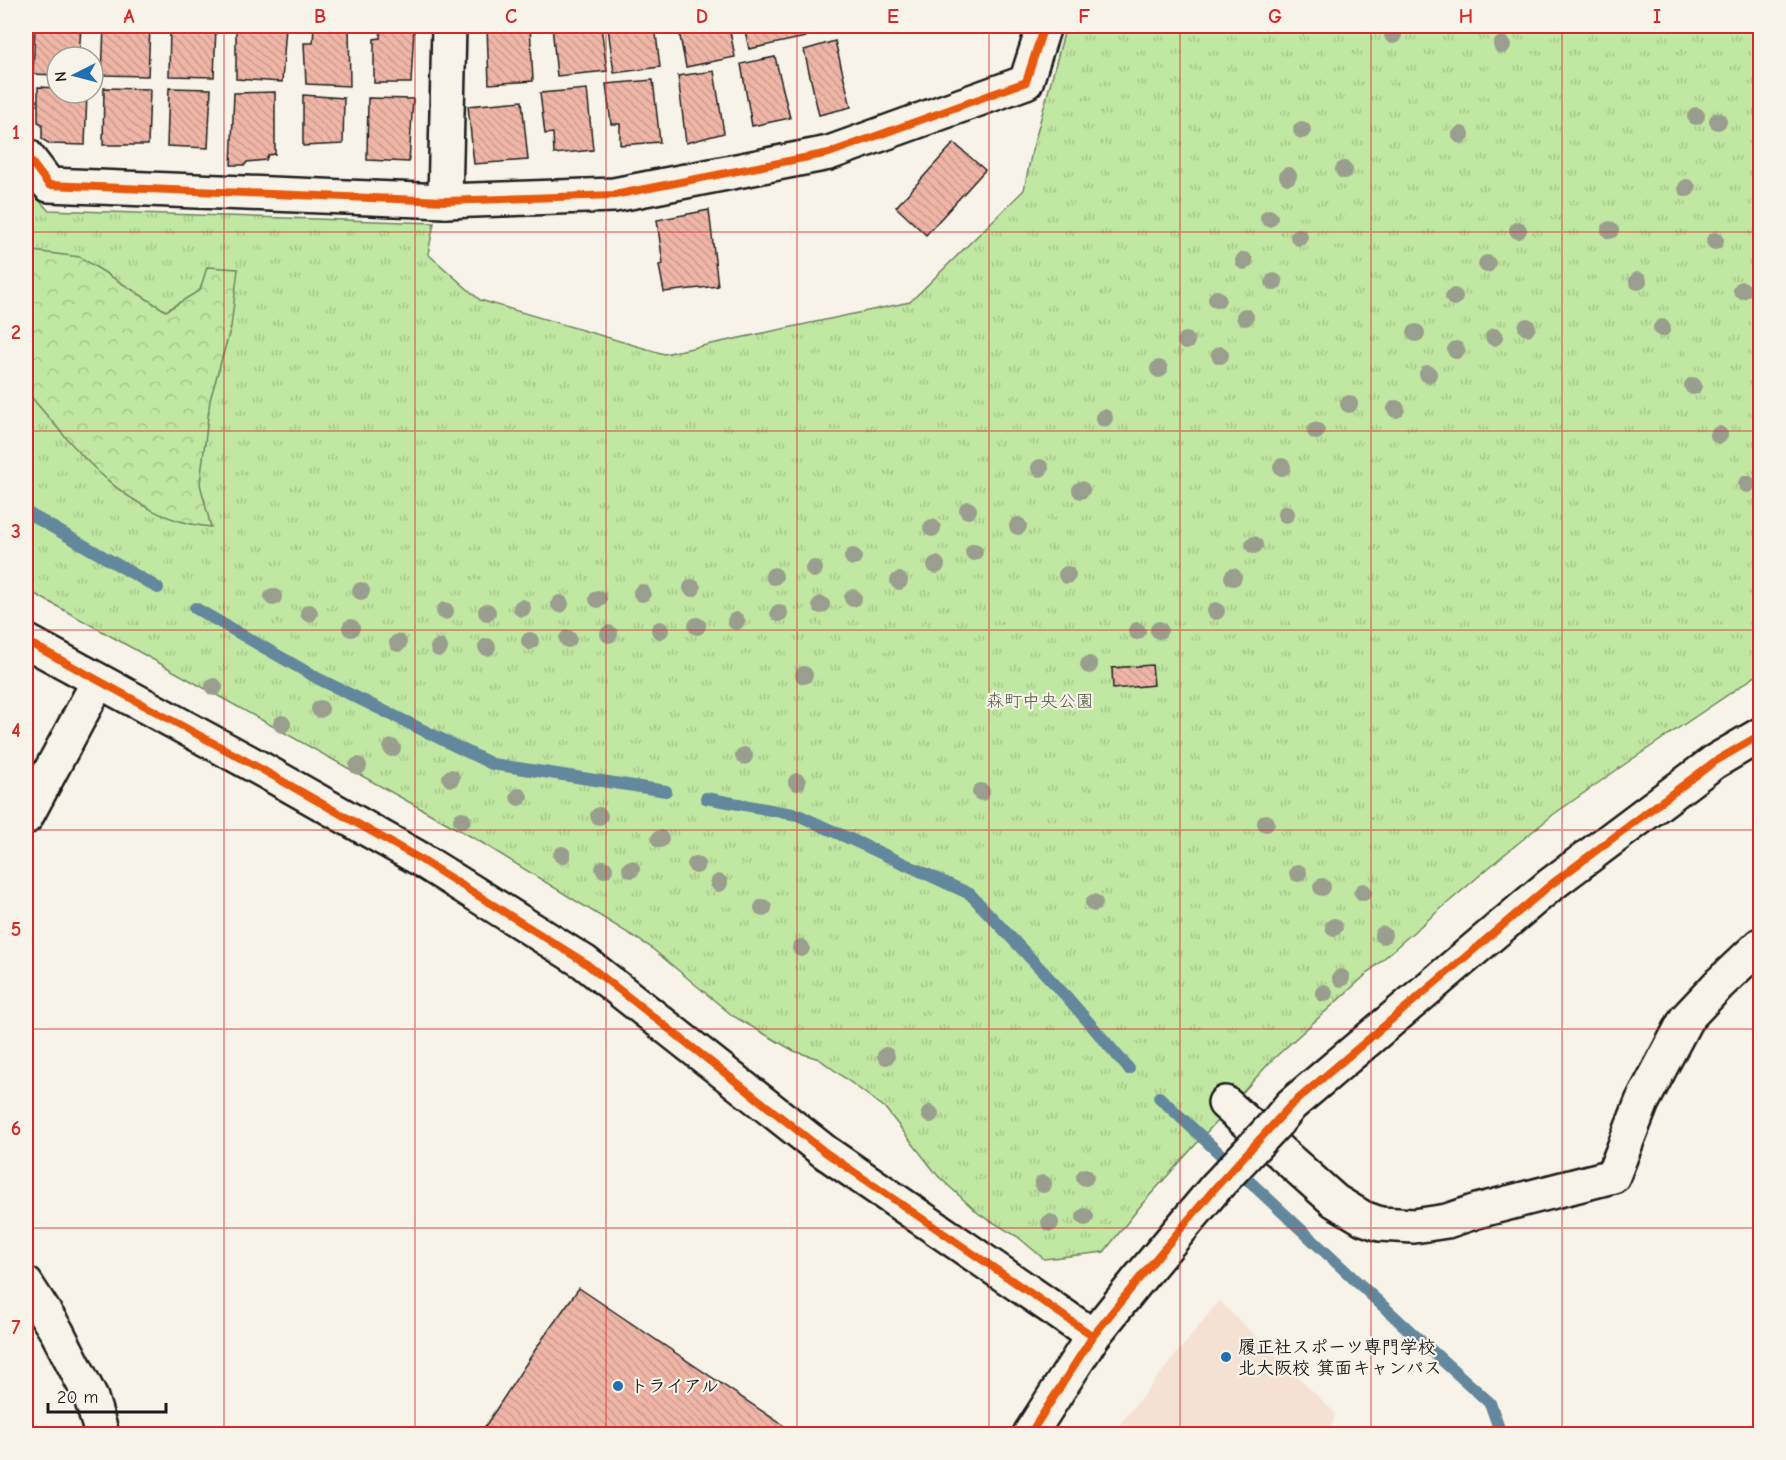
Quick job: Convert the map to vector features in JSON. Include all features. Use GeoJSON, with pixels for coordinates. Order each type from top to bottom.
{"type":"FeatureCollection","features":[{"type":"Feature","properties":{"kind":"street"},"geometry":{"type":"LineString","coordinates":[[445,201],[449,26]]}},
{"type":"Feature","properties":{"kind":"street"},"geometry":{"type":"LineString","coordinates":[[26,155],[49,185],[445,201],[614,195],[829,153],[1026,82],[1044,26]]}},
{"type":"Feature","properties":{"kind":"street"},"geometry":{"type":"LineString","coordinates":[[26,641],[420,859],[584,962],[825,1152],[1093,1336]]}},
{"type":"Feature","properties":{"kind":"street"},"geometry":{"type":"LineString","coordinates":[[26,817],[98,682]]}},
{"type":"Feature","properties":{"kind":"street"},"geometry":{"type":"LineString","coordinates":[[1030,1434],[1093,1336],[1215,1188],[1292,1105],[1550,886],[1714,762],[1761,735]]}},
{"type":"Feature","properties":{"kind":"street"},"geometry":{"type":"LineString","coordinates":[[1225,1102],[1335,1201],[1363,1218],[1380,1224],[1414,1226],[1448,1221],[1613,1176],[1642,1102],[1686,1019],[1761,945]]}},
{"type":"Feature","properties":{"kind":"street"},"geometry":{"type":"LineString","coordinates":[[26,1284],[57,1332],[91,1398],[102,1434]]}},
{"type":"Feature","properties":{"kind":"shaded area","name":"履正社スポーツ専門学校 北大阪校 箕面キャンパス"},"geometry":{"type":"Polygon","coordinates":[[[1219,1301],[1335,1413],[1330,1434],[1112,1434],[1219,1301]]]}},
{"type":"Feature","properties":{"kind":"green space","name":"森町中央公園"},"geometry":{"type":"Polygon","coordinates":[[[1066,26],[1760,26],[1760,673],[1554,814],[1402,942],[1271,1061],[1142,1204],[1104,1252],[1044,1259],[1018,1237],[979,1214],[938,1176],[885,1108],[819,1059],[794,1051],[733,1016],[649,946],[479,841],[26,589],[26,186],[48,210],[434,223],[428,254],[480,300],[664,354],[910,302],[1024,190],[1032,151],[1066,26]]]}},
{"type":"Feature","properties":{"kind":"green space"},"geometry":{"type":"Polygon","coordinates":[[[26,248],[33,251],[80,257],[166,311],[200,290],[207,267],[238,269],[231,327],[210,400],[200,484],[211,527],[180,521],[153,511],[128,496],[85,458],[26,391],[26,248]]]}},
{"type":"Feature","properties":{"kind":"building"},"geometry":{"type":"Polygon","coordinates":[[[35,26],[81,26],[80,45],[45,45],[45,74],[33,74],[35,26]]]}},
{"type":"Feature","properties":{"kind":"building"},"geometry":{"type":"Polygon","coordinates":[[[104,26],[150,26],[148,76],[105,75],[104,26]]]}},
{"type":"Feature","properties":{"kind":"building"},"geometry":{"type":"Polygon","coordinates":[[[170,26],[216,26],[214,77],[169,76],[170,26]]]}},
{"type":"Feature","properties":{"kind":"building"},"geometry":{"type":"Polygon","coordinates":[[[236,26],[286,26],[282,82],[236,79],[236,26]]]}},
{"type":"Feature","properties":{"kind":"building"},"geometry":{"type":"Polygon","coordinates":[[[314,26],[349,26],[350,86],[306,84],[304,43],[313,43],[314,26]]]}},
{"type":"Feature","properties":{"kind":"building"},"geometry":{"type":"Polygon","coordinates":[[[487,26],[530,26],[533,81],[489,84],[487,26]]]}},
{"type":"Feature","properties":{"kind":"building"},"geometry":{"type":"Polygon","coordinates":[[[552,26],[601,26],[607,71],[557,76],[552,26]]]}},
{"type":"Feature","properties":{"kind":"building"},"geometry":{"type":"Polygon","coordinates":[[[655,26],[660,67],[614,73],[608,28],[655,26]]]}},
{"type":"Feature","properties":{"kind":"building"},"geometry":{"type":"Polygon","coordinates":[[[678,26],[729,26],[735,57],[686,67],[678,26]]]}},
{"type":"Feature","properties":{"kind":"building"},"geometry":{"type":"Polygon","coordinates":[[[744,26],[803,26],[806,37],[749,49],[744,26]]]}},
{"type":"Feature","properties":{"kind":"building"},"geometry":{"type":"Polygon","coordinates":[[[381,27],[414,28],[411,83],[374,83],[374,39],[380,38],[381,27]]]}},
{"type":"Feature","properties":{"kind":"building"},"geometry":{"type":"Polygon","coordinates":[[[835,41],[851,107],[819,115],[804,50],[835,41]]]}},
{"type":"Feature","properties":{"kind":"building"},"geometry":{"type":"Polygon","coordinates":[[[775,57],[790,118],[752,126],[741,64],[775,57]]]}},
{"type":"Feature","properties":{"kind":"building"},"geometry":{"type":"Polygon","coordinates":[[[714,71],[724,133],[686,143],[678,76],[714,71]]]}},
{"type":"Feature","properties":{"kind":"building"},"geometry":{"type":"Polygon","coordinates":[[[653,80],[660,142],[620,145],[620,124],[611,124],[606,84],[653,80]]]}},
{"type":"Feature","properties":{"kind":"building"},"geometry":{"type":"Polygon","coordinates":[[[38,87],[45,87],[45,105],[87,105],[85,145],[50,144],[42,139],[42,124],[38,122],[38,87]]]}},
{"type":"Feature","properties":{"kind":"building"},"geometry":{"type":"Polygon","coordinates":[[[105,88],[150,89],[148,145],[103,145],[105,88]]]}},
{"type":"Feature","properties":{"kind":"building"},"geometry":{"type":"Polygon","coordinates":[[[169,88],[211,89],[208,148],[167,146],[169,88]]]}},
{"type":"Feature","properties":{"kind":"building"},"geometry":{"type":"Polygon","coordinates":[[[587,89],[593,150],[554,154],[553,133],[545,134],[540,93],[587,89]]]}},
{"type":"Feature","properties":{"kind":"building"},"geometry":{"type":"Polygon","coordinates":[[[275,92],[275,154],[268,155],[266,160],[247,162],[245,165],[231,165],[234,93],[275,92]]]}},
{"type":"Feature","properties":{"kind":"building"},"geometry":{"type":"Polygon","coordinates":[[[303,95],[344,98],[343,144],[303,146],[303,95]]]}},
{"type":"Feature","properties":{"kind":"building"},"geometry":{"type":"Polygon","coordinates":[[[368,98],[413,99],[409,162],[367,160],[368,98]]]}},
{"type":"Feature","properties":{"kind":"building"},"geometry":{"type":"Polygon","coordinates":[[[522,101],[528,160],[474,164],[468,106],[522,101]]]}},
{"type":"Feature","properties":{"kind":"building"},"geometry":{"type":"Polygon","coordinates":[[[954,143],[985,170],[926,235],[896,207],[954,143]]]}},
{"type":"Feature","properties":{"kind":"building"},"geometry":{"type":"Polygon","coordinates":[[[709,210],[718,286],[664,292],[659,265],[663,264],[657,220],[709,210]]]}},
{"type":"Feature","properties":{"kind":"building"},"geometry":{"type":"Polygon","coordinates":[[[1152,665],[1154,685],[1113,689],[1112,668],[1152,665]]]}},
{"type":"Feature","properties":{"kind":"building","name":"トライアル"},"geometry":{"type":"Polygon","coordinates":[[[579,1288],[796,1434],[480,1434],[579,1288]]]}},
{"type":"Feature","properties":{"kind":"waterway"},"geometry":{"type":"LineString","coordinates":[[26,512],[158,588]]}},
{"type":"Feature","properties":{"kind":"waterway"},"geometry":{"type":"LineString","coordinates":[[195,608],[319,679],[492,764],[666,791]]}},
{"type":"Feature","properties":{"kind":"waterway"},"geometry":{"type":"LineString","coordinates":[[706,798],[798,815],[970,894],[1066,996],[1129,1069]]}},
{"type":"Feature","properties":{"kind":"waterway"},"geometry":{"type":"LineString","coordinates":[[1159,1097],[1490,1403],[1501,1434]]}},
{"type":"Feature","properties":{"kind":"cycle path"},"geometry":{"type":"LineString","coordinates":[[26,155],[49,185],[445,201],[614,195],[829,153],[1026,82],[1044,26]]}},
{"type":"Feature","properties":{"kind":"cycle path"},"geometry":{"type":"LineString","coordinates":[[26,641],[420,859],[584,962],[825,1152],[1093,1336]]}},
{"type":"Feature","properties":{"kind":"cycle path"},"geometry":{"type":"LineString","coordinates":[[1030,1434],[1093,1336],[1215,1188],[1291,1105],[1549,886],[1714,762],[1760,735]]}},
{"type":"Feature","properties":{"kind":"place","name":"履正社スポーツ専門学校 北大阪校 箕面キャンパス"},"geometry":{"type":"Point","coordinates":[1226,1357]}},
{"type":"Feature","properties":{"kind":"place","name":"トライアル"},"geometry":{"type":"Point","coordinates":[618,1386]}}]}
